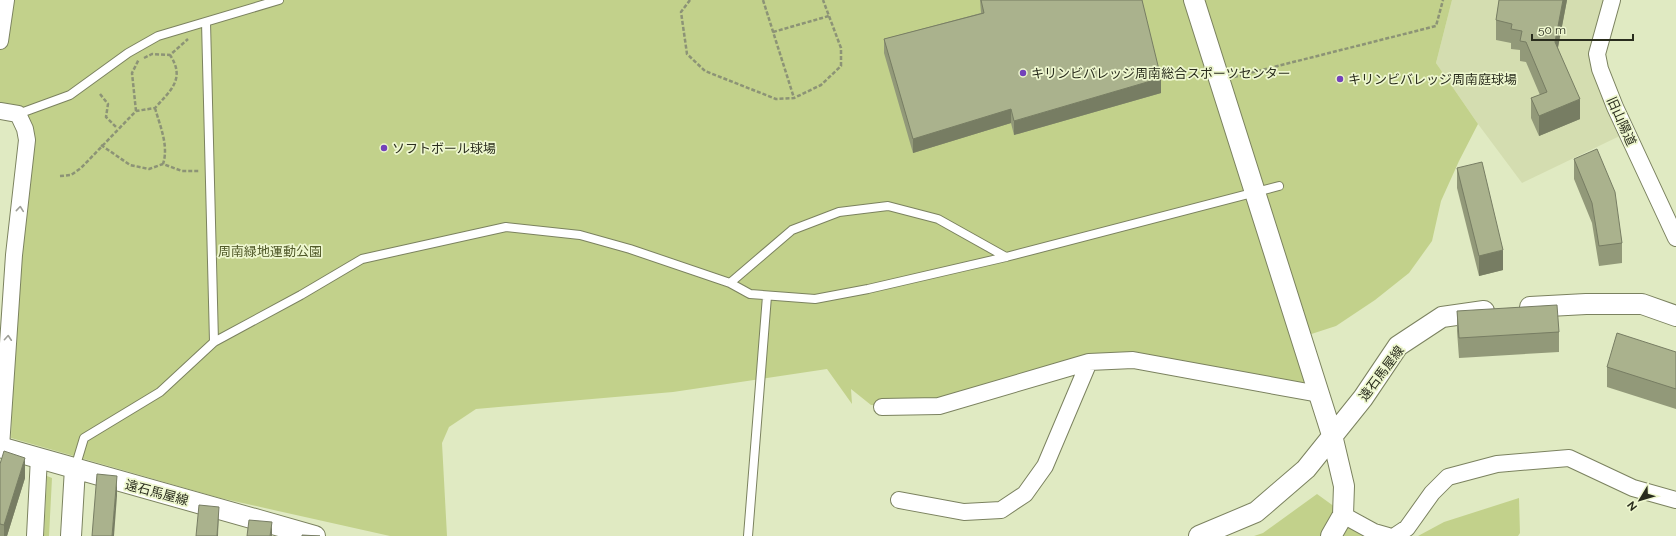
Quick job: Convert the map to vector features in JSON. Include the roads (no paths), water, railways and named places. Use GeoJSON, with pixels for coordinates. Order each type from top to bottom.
{"type":"FeatureCollection","features":[{"type":"Feature","properties":{"kind":"street"},"geometry":{"type":"LineString","coordinates":[[0,41],[6,0]]}},
{"type":"Feature","properties":{"kind":"street"},"geometry":{"type":"LineString","coordinates":[[1194,0],[1332,435],[1344,486],[1343,515],[1331,536]]}},
{"type":"Feature","properties":{"kind":"street","name":"旧山陽道"},"geometry":{"type":"LineString","coordinates":[[1612,0],[1597,54],[1600,69],[1615,107],[1676,238]]}},
{"type":"Feature","properties":{"kind":"street"},"geometry":{"type":"LineString","coordinates":[[0,112],[18,114],[25,129],[27,140],[14,255],[0,447]]}},
{"type":"Feature","properties":{"kind":"street","name":"遠石馬屋線"},"geometry":{"type":"LineString","coordinates":[[1199,536],[1256,512],[1306,469],[1363,398],[1398,346],[1442,317],[1508,309],[1586,304],[1642,304],[1676,316]]}},
{"type":"Feature","properties":{"kind":"street"},"geometry":{"type":"LineString","coordinates":[[882,407],[939,406],[1089,362],[1133,360],[1319,394]]}},
{"type":"Feature","properties":{"kind":"street"},"geometry":{"type":"LineString","coordinates":[[899,500],[964,512],[1001,510],[1025,494],[1045,466],[1089,362]]}},
{"type":"Feature","properties":{"kind":"street","name":"遠石馬屋線"},"geometry":{"type":"LineString","coordinates":[[0,447],[315,536]]}},
{"type":"Feature","properties":{"kind":"street"},"geometry":{"type":"LineString","coordinates":[[35,536],[39,457]]}},
{"type":"Feature","properties":{"kind":"street"},"geometry":{"type":"LineString","coordinates":[[1395,536],[1407,528],[1432,493],[1448,477],[1497,464],[1569,458],[1633,488],[1676,500]]}},
{"type":"Feature","properties":{"kind":"street"},"geometry":{"type":"LineString","coordinates":[[71,536],[75,468]]}},
{"type":"Feature","properties":{"kind":"street"},"geometry":{"type":"LineString","coordinates":[[1343,515],[1374,532],[1388,536]]}},
{"type":"Feature","properties":{"kind":"lane"},"geometry":{"type":"LineString","coordinates":[[18,114],[70,95],[128,53],[158,36],[279,0]]}},
{"type":"Feature","properties":{"kind":"lane"},"geometry":{"type":"LineString","coordinates":[[206,22],[214,342]]}},
{"type":"Feature","properties":{"kind":"lane"},"geometry":{"type":"LineString","coordinates":[[75,468],[84,438],[160,392],[214,342],[301,295],[362,259],[506,227],[580,235],[630,248],[730,283],[750,294],[815,299],[868,289],[1006,257],[1279,186]]}},
{"type":"Feature","properties":{"kind":"lane"},"geometry":{"type":"LineString","coordinates":[[730,283],[792,230],[839,212],[888,206],[938,219],[1006,257]]}},
{"type":"Feature","properties":{"kind":"lane"},"geometry":{"type":"LineString","coordinates":[[748,536],[767,296]]}},
{"type":"Feature","properties":{"kind":"place","name":"キリンビバレッジ周南総合スポーツセンター"},"geometry":{"type":"Point","coordinates":[1023,73]}},
{"type":"Feature","properties":{"kind":"place","name":"キリンビバレッジ周南庭球場"},"geometry":{"type":"Point","coordinates":[1340,79]}},
{"type":"Feature","properties":{"kind":"place","name":"ソフトボール球場"},"geometry":{"type":"Point","coordinates":[384,148]}},
{"type":"Feature","properties":{"kind":"park label","name":"周南緑地運動公園"},"geometry":{"type":"Point","coordinates":[270,251]}}]}
